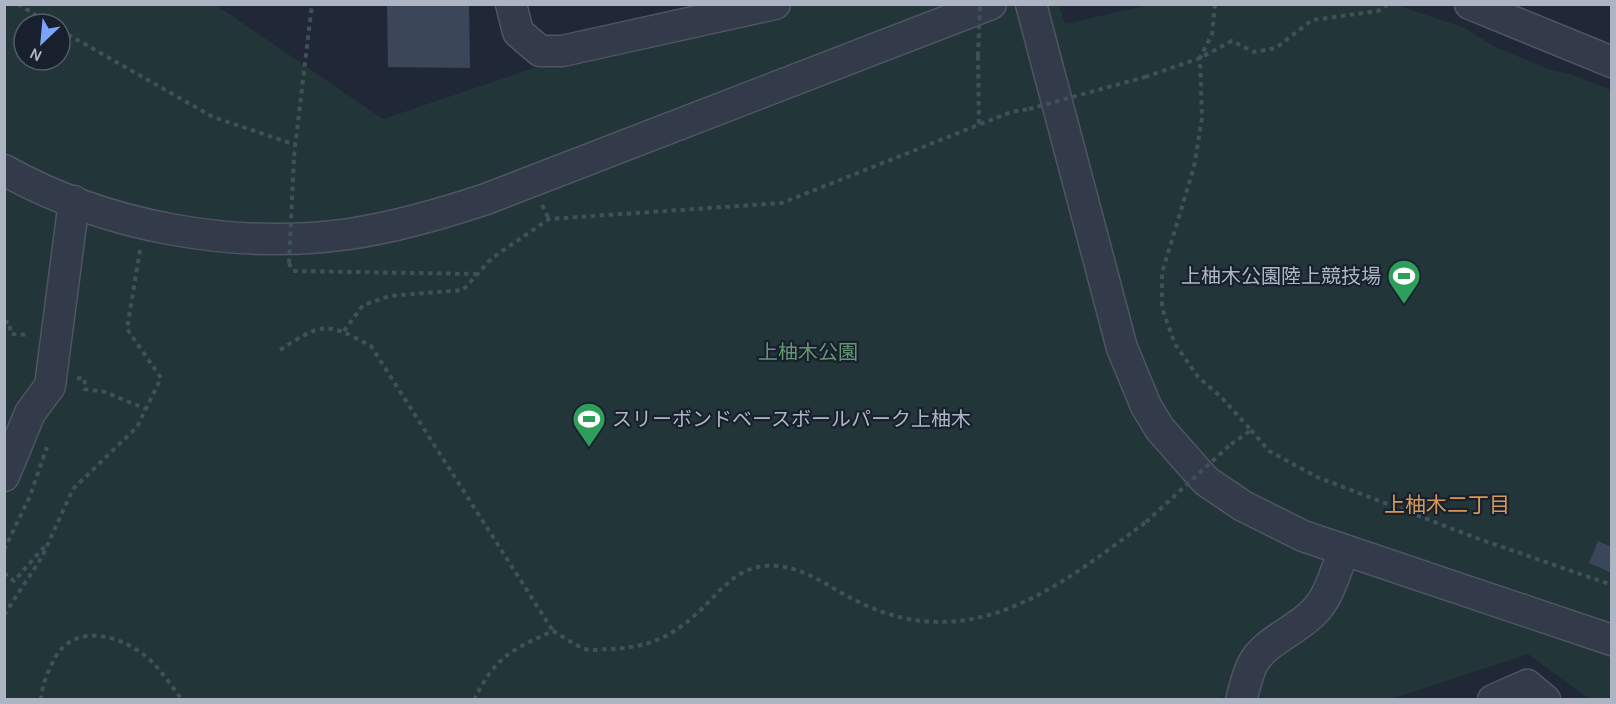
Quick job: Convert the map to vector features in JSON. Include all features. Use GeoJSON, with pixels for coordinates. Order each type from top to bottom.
{"type":"FeatureCollection","features":[{"type":"Feature","properties":{"kind":"street"},"geometry":{"type":"LineString","coordinates":[[511,4],[518,32],[540,51],[562,51],[775,4]]}},
{"type":"Feature","properties":{"kind":"street"},"geometry":{"type":"LineString","coordinates":[[4,170],[74,201],[143,222],[223,236],[313,237],[392,226],[486,199],[925,16],[991,4]]}},
{"type":"Feature","properties":{"kind":"street"},"geometry":{"type":"LineString","coordinates":[[1031,4],[1122,348],[1146,406],[1160,429],[1179,452],[1206,481],[1224,494],[1279,525],[1344,551],[1611,640]]}},
{"type":"Feature","properties":{"kind":"street"},"geometry":{"type":"LineString","coordinates":[[1470,4],[1611,62]]}},
{"type":"Feature","properties":{"kind":"street"},"geometry":{"type":"LineString","coordinates":[[4,476],[30,413],[50,386],[74,201]]}},
{"type":"Feature","properties":{"kind":"street"},"geometry":{"type":"LineString","coordinates":[[1241,699],[1254,661],[1266,648],[1311,615],[1324,599],[1344,551]]}},
{"type":"Feature","properties":{"kind":"street"},"geometry":{"type":"LineString","coordinates":[[1493,699],[1527,684],[1545,699]]}},
{"type":"Feature","properties":{"kind":"path"},"geometry":{"type":"LineString","coordinates":[[18,4],[31,12]]}},
{"type":"Feature","properties":{"kind":"path"},"geometry":{"type":"LineString","coordinates":[[312,4],[294,156],[289,262],[293,271],[478,274]]}},
{"type":"Feature","properties":{"kind":"path"},"geometry":{"type":"LineString","coordinates":[[979,125],[980,4]]}},
{"type":"Feature","properties":{"kind":"path"},"geometry":{"type":"LineString","coordinates":[[1215,4],[1212,34],[1200,58],[1202,118],[1194,167],[1162,273],[1162,308],[1175,344],[1198,377],[1221,397],[1269,451],[1317,477],[1479,539],[1611,585]]}},
{"type":"Feature","properties":{"kind":"path"},"geometry":{"type":"LineString","coordinates":[[344,331],[363,305],[390,296],[463,290],[492,258],[549,219],[782,203],[1011,112],[1145,77],[1200,58],[1232,41],[1254,52],[1276,48],[1312,20],[1378,11],[1388,4]]}},
{"type":"Feature","properties":{"kind":"path"},"geometry":{"type":"LineString","coordinates":[[72,37],[213,117],[296,145]]}},
{"type":"Feature","properties":{"kind":"path"},"geometry":{"type":"LineString","coordinates":[[542,205],[549,219]]}},
{"type":"Feature","properties":{"kind":"path"},"geometry":{"type":"LineString","coordinates":[[4,615],[42,557],[73,489],[137,427],[161,378],[127,329],[141,243]]}},
{"type":"Feature","properties":{"kind":"path"},"geometry":{"type":"LineString","coordinates":[[4,322],[9,322],[11,334],[34,335]]}},
{"type":"Feature","properties":{"kind":"path"},"geometry":{"type":"LineString","coordinates":[[280,350],[315,328],[344,331],[370,346],[553,631],[587,650],[635,648],[668,636],[694,616],[732,578],[758,567],[790,567],[817,578],[863,605],[913,621],[960,621],[997,613],[1044,594],[1146,522],[1230,445],[1251,430]]}},
{"type":"Feature","properties":{"kind":"path"},"geometry":{"type":"LineString","coordinates":[[66,376],[85,379],[84,389],[105,392],[146,409]]}},
{"type":"Feature","properties":{"kind":"path"},"geometry":{"type":"LineString","coordinates":[[4,573],[14,581],[48,543]]}},
{"type":"Feature","properties":{"kind":"path"},"geometry":{"type":"LineString","coordinates":[[474,699],[487,673],[513,649],[553,631]]}},
{"type":"Feature","properties":{"kind":"path"},"geometry":{"type":"LineString","coordinates":[[41,699],[49,668],[61,648],[82,636],[101,635],[130,646],[152,662],[182,699]]}},
{"type":"Feature","properties":{"kind":"green space","name":"上柚木公園"},"geometry":{"type":"Polygon","coordinates":[[[724,4],[1059,5],[1065,24],[1148,5],[1396,5],[1465,28],[1495,47],[1551,70],[1570,74],[1611,90],[1611,699],[1589,699],[1528,654],[1389,700],[1265,699],[1228,689],[1221,700],[5,699],[4,5],[216,5],[383,119],[724,4]]]}},
{"type":"Feature","properties":{"kind":"building"},"geometry":{"type":"Polygon","coordinates":[[[387,5],[469,5],[470,68],[388,67],[387,5]]]}},
{"type":"Feature","properties":{"kind":"building"},"geometry":{"type":"Polygon","coordinates":[[[1598,541],[1612,547],[1612,573],[1589,563],[1598,541]]]}},
{"type":"Feature","properties":{"kind":"place","name":"上柚木公園陸上競技場"},"geometry":{"type":"Point","coordinates":[1404,305]}},
{"type":"Feature","properties":{"kind":"place","name":"スリーボンドベースボールパーク上柚木"},"geometry":{"type":"Point","coordinates":[589,448]}},
{"type":"Feature","properties":{"kind":"district","name":"上柚木二丁目"},"geometry":{"type":"Point","coordinates":[1447,505]}}]}
